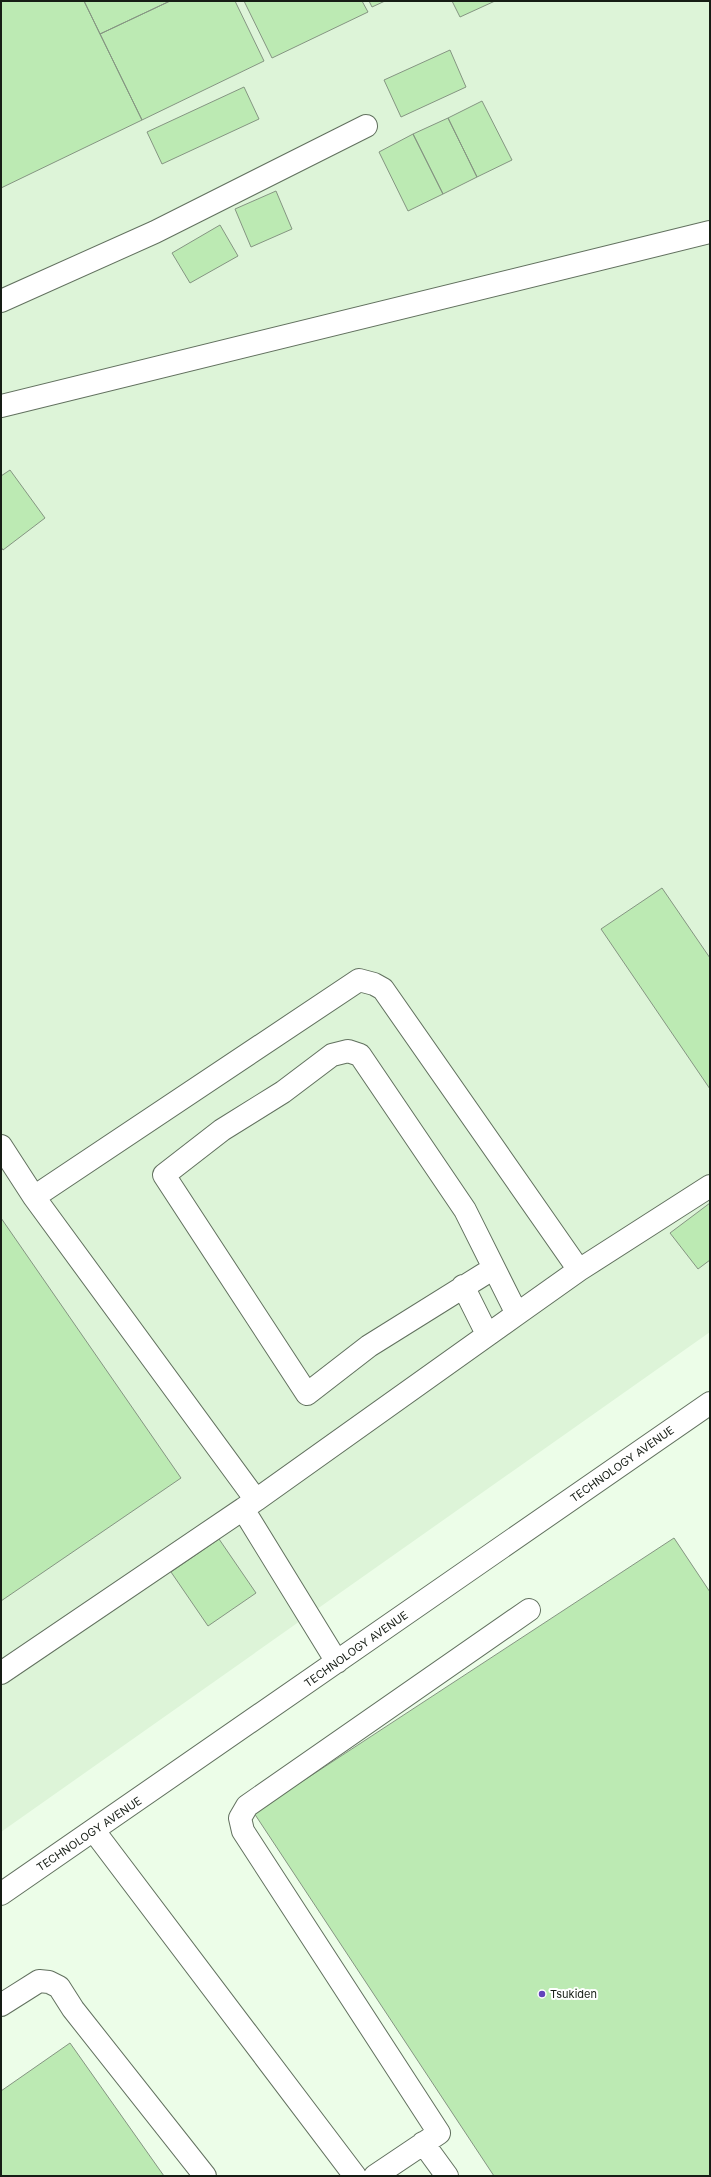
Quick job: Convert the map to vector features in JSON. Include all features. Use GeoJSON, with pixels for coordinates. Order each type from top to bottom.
{"type":"FeatureCollection","features":[{"type":"Feature","properties":{"kind":"street"},"geometry":{"type":"LineString","coordinates":[[1,301],[155,232],[366,126]]}},
{"type":"Feature","properties":{"kind":"street"},"geometry":{"type":"LineString","coordinates":[[1,406],[710,232]]}},
{"type":"Feature","properties":{"kind":"street"},"geometry":{"type":"LineString","coordinates":[[34,1197],[359,980],[374,984],[383,989],[579,1270]]}},
{"type":"Feature","properties":{"kind":"street"},"geometry":{"type":"LineString","coordinates":[[494,1268],[368,1346],[307,1394],[164,1175],[222,1130],[283,1092],[332,1055],[348,1051],[360,1055],[460,1204],[494,1268],[517,1314]]}},
{"type":"Feature","properties":{"kind":"street"},"geometry":{"type":"LineString","coordinates":[[1,1146],[34,1197],[250,1505],[337,1662]]}},
{"type":"Feature","properties":{"kind":"street"},"geometry":{"type":"LineString","coordinates":[[1,1673],[250,1505],[487,1334],[579,1270],[710,1186]]}},
{"type":"Feature","properties":{"kind":"street"},"geometry":{"type":"LineString","coordinates":[[463,1286],[487,1334]]}},
{"type":"Feature","properties":{"kind":"street","name":"TECHNOLOGY AVENUE"},"geometry":{"type":"LineString","coordinates":[[1,1894],[710,1404]]}},
{"type":"Feature","properties":{"kind":"street"},"geometry":{"type":"LineString","coordinates":[[375,2176],[439,2133],[243,1831],[240,1818],[247,1806],[529,1610]]}},
{"type":"Feature","properties":{"kind":"street"},"geometry":{"type":"LineString","coordinates":[[94,1831],[355,2176]]}},
{"type":"Feature","properties":{"kind":"street"},"geometry":{"type":"LineString","coordinates":[[1,2005],[39,1981],[49,1982],[59,1988],[205,2176]]}},
{"type":"Feature","properties":{"kind":"street"},"geometry":{"type":"LineString","coordinates":[[423,2143],[447,2176]]}},
{"type":"Feature","properties":{"kind":"shaded area"},"geometry":{"type":"Polygon","coordinates":[[[1,1],[710,1],[710,1332],[1,1832],[1,1]]]}},
{"type":"Feature","properties":{"kind":"building"},"geometry":{"type":"Polygon","coordinates":[[[1,1],[84,1],[142,120],[1,188],[1,1]]]}},
{"type":"Feature","properties":{"kind":"building"},"geometry":{"type":"Polygon","coordinates":[[[84,1],[170,1],[100,34],[84,1]]]}},
{"type":"Feature","properties":{"kind":"building"},"geometry":{"type":"Polygon","coordinates":[[[170,1],[235,1],[264,61],[142,120],[100,34],[170,1]]]}},
{"type":"Feature","properties":{"kind":"building"},"geometry":{"type":"Polygon","coordinates":[[[244,1],[362,1],[368,12],[272,58],[244,1]]]}},
{"type":"Feature","properties":{"kind":"building"},"geometry":{"type":"Polygon","coordinates":[[[369,1],[385,1],[372,7],[369,1]]]}},
{"type":"Feature","properties":{"kind":"building"},"geometry":{"type":"Polygon","coordinates":[[[452,1],[495,1],[460,17],[452,1]]]}},
{"type":"Feature","properties":{"kind":"building"},"geometry":{"type":"Polygon","coordinates":[[[450,50],[466,87],[401,117],[384,80],[450,50]]]}},
{"type":"Feature","properties":{"kind":"building"},"geometry":{"type":"Polygon","coordinates":[[[244,87],[259,119],[162,164],[147,132],[244,87]]]}},
{"type":"Feature","properties":{"kind":"building"},"geometry":{"type":"Polygon","coordinates":[[[482,101],[512,160],[477,177],[448,118],[482,101]]]}},
{"type":"Feature","properties":{"kind":"building"},"geometry":{"type":"Polygon","coordinates":[[[448,118],[477,177],[443,194],[413,134],[448,118]]]}},
{"type":"Feature","properties":{"kind":"building"},"geometry":{"type":"Polygon","coordinates":[[[413,134],[443,194],[408,211],[379,152],[413,134]]]}},
{"type":"Feature","properties":{"kind":"building"},"geometry":{"type":"Polygon","coordinates":[[[276,191],[292,229],[251,247],[235,209],[276,191]]]}},
{"type":"Feature","properties":{"kind":"building"},"geometry":{"type":"Polygon","coordinates":[[[220,225],[238,256],[190,283],[172,253],[220,225]]]}},
{"type":"Feature","properties":{"kind":"building"},"geometry":{"type":"Polygon","coordinates":[[[10,470],[45,518],[3,550],[1,547],[1,476],[10,470]]]}},
{"type":"Feature","properties":{"kind":"building"},"geometry":{"type":"Polygon","coordinates":[[[662,888],[710,958],[710,1089],[601,929],[662,888]]]}},
{"type":"Feature","properties":{"kind":"building"},"geometry":{"type":"Polygon","coordinates":[[[710,1203],[710,1260],[698,1269],[670,1233],[710,1203]]]}},
{"type":"Feature","properties":{"kind":"building"},"geometry":{"type":"Polygon","coordinates":[[[1,1218],[181,1478],[1,1601],[1,1218]]]}},
{"type":"Feature","properties":{"kind":"building","name":"Tsukiden"},"geometry":{"type":"Polygon","coordinates":[[[674,1538],[710,1592],[710,2176],[494,2176],[254,1813],[674,1538]]]}},
{"type":"Feature","properties":{"kind":"building"},"geometry":{"type":"Polygon","coordinates":[[[219,1539],[256,1593],[208,1626],[171,1572],[219,1539]]]}},
{"type":"Feature","properties":{"kind":"building"},"geometry":{"type":"Polygon","coordinates":[[[70,2043],[164,2176],[1,2176],[1,2091],[70,2043]]]}},
{"type":"Feature","properties":{"kind":"place","name":"Tsukiden"},"geometry":{"type":"Point","coordinates":[542,1994]}}]}
